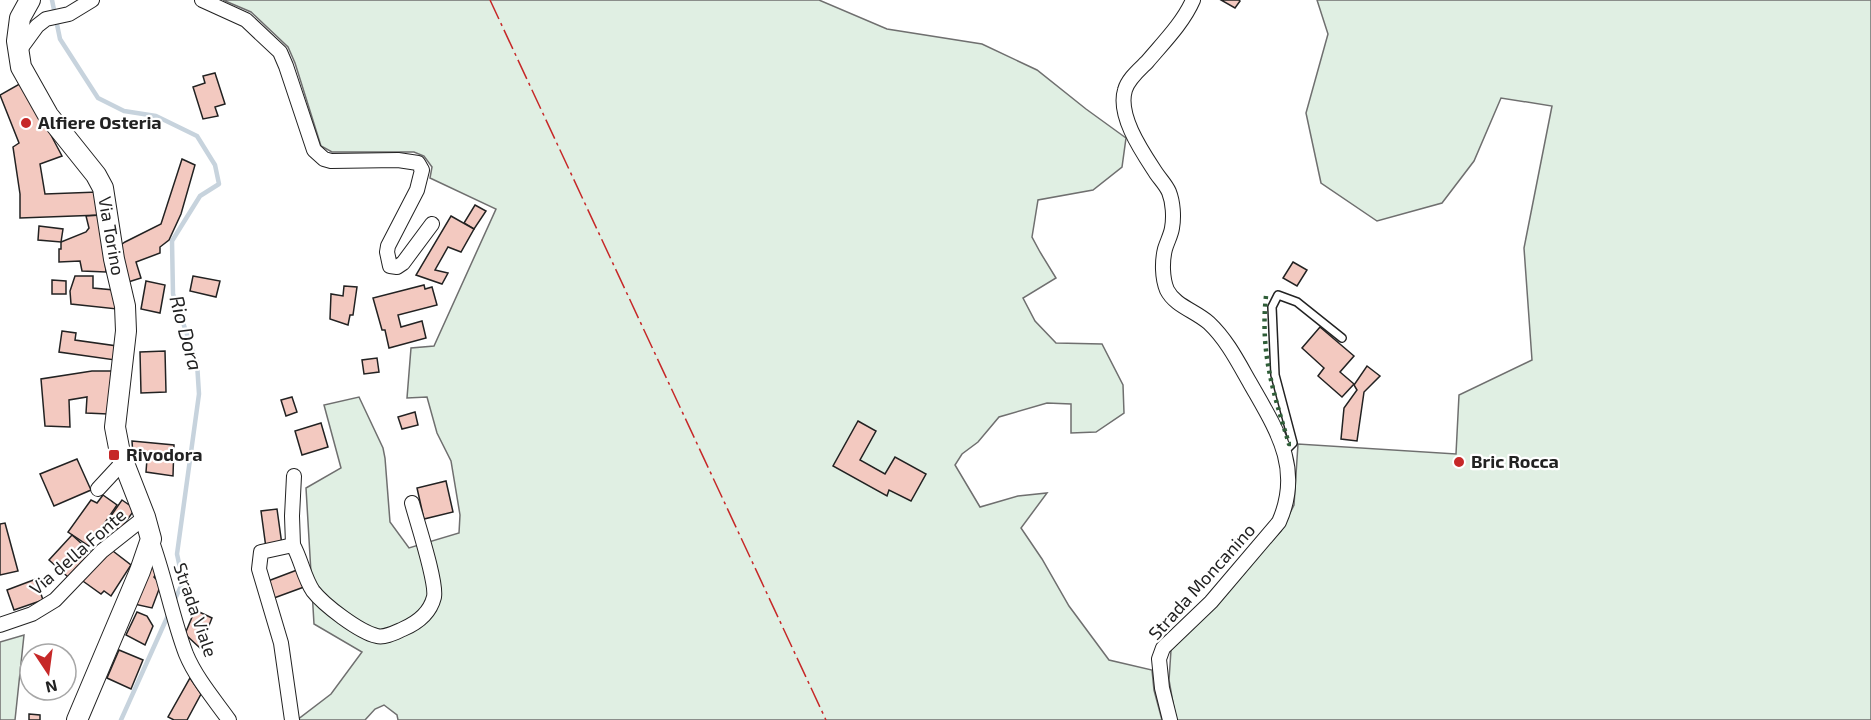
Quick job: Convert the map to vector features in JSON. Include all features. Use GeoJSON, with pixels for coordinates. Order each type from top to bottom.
{"type":"FeatureCollection","features":[{"type":"Feature","properties":{"kind":"street","name":"Via Torino"},"geometry":{"type":"LineString","coordinates":[[30,0],[20,18],[17,41],[21,67],[48,115],[96,175],[103,188],[114,260],[125,306],[126,331],[115,427],[120,453],[145,518]]}},
{"type":"Feature","properties":{"kind":"street"},"geometry":{"type":"LineString","coordinates":[[18,52],[37,26],[46,19],[69,14],[92,0]]}},
{"type":"Feature","properties":{"kind":"street"},"geometry":{"type":"LineString","coordinates":[[202,0],[246,20],[280,52],[314,150],[319,155],[331,161],[398,160],[418,164],[422,170],[417,190],[388,246],[390,267],[398,267],[403,263],[432,224]]}},
{"type":"Feature","properties":{"kind":"street","name":"Strada Moncanino"},"geometry":{"type":"LineString","coordinates":[[1170,720],[1162,688],[1159,659],[1163,648],[1211,602],[1279,522],[1285,508],[1289,472],[1278,432],[1225,341],[1208,322],[1179,303],[1168,292],[1163,268],[1164,250],[1172,228],[1169,192],[1141,149],[1131,130],[1125,110],[1125,90],[1129,81],[1164,42],[1193,0]]}},
{"type":"Feature","properties":{"kind":"street","name":"Via della Fonte"},"geometry":{"type":"LineString","coordinates":[[98,489],[123,462]]}},
{"type":"Feature","properties":{"kind":"street"},"geometry":{"type":"LineString","coordinates":[[294,476],[293,545],[312,590],[326,606],[356,626],[378,636],[391,634],[414,624],[427,612],[434,596],[432,575],[412,503]]}},
{"type":"Feature","properties":{"kind":"street"},"geometry":{"type":"LineString","coordinates":[[77,720],[140,571],[151,539],[145,518]]}},
{"type":"Feature","properties":{"kind":"street","name":"Via della Fonte"},"geometry":{"type":"LineString","coordinates":[[0,625],[32,614],[55,600],[102,551],[145,518]]}},
{"type":"Feature","properties":{"kind":"street","name":"Strada Viale"},"geometry":{"type":"LineString","coordinates":[[151,539],[187,657],[229,720]]}},
{"type":"Feature","properties":{"kind":"street"},"geometry":{"type":"LineString","coordinates":[[292,720],[281,643],[259,569],[261,552],[293,545]]}},
{"type":"Feature","properties":{"kind":"lane"},"geometry":{"type":"LineString","coordinates":[[1285,451],[1293,443],[1275,375],[1272,307],[1278,295],[1297,302],[1342,338]]}},
{"type":"Feature","properties":{"kind":"green space"},"geometry":{"type":"Polygon","coordinates":[[[223,0],[819,0],[887,29],[982,44],[1037,70],[1126,138],[1122,167],[1093,190],[1038,200],[1032,237],[1056,278],[1023,298],[1035,321],[1056,343],[1102,344],[1123,385],[1124,413],[1096,432],[1071,433],[1071,404],[1047,403],[999,417],[978,442],[962,454],[955,465],[980,507],[1018,496],[1047,493],[1021,528],[1069,606],[1109,660],[1152,670],[1154,690],[1162,720],[398,720],[397,715],[384,705],[375,709],[365,720],[297,720],[331,694],[362,652],[314,624],[306,488],[341,468],[324,405],[359,397],[383,448],[390,522],[409,548],[459,533],[460,515],[451,461],[437,433],[427,397],[407,398],[411,348],[434,346],[496,209],[430,178],[432,167],[424,156],[414,152],[332,152],[321,146],[288,47],[251,12],[223,0]]]}},
{"type":"Feature","properties":{"kind":"green space"},"geometry":{"type":"Polygon","coordinates":[[[1317,0],[1871,0],[1871,720],[1176,720],[1169,680],[1171,650],[1281,531],[1294,505],[1298,444],[1456,454],[1459,395],[1532,360],[1524,248],[1552,106],[1501,98],[1474,161],[1442,203],[1377,221],[1321,183],[1306,113],[1328,34],[1317,0]]]}},
{"type":"Feature","properties":{"kind":"green space"},"geometry":{"type":"Polygon","coordinates":[[[24,635],[23,642],[18,642],[18,692],[15,720],[0,720],[0,642],[24,635]]]}},
{"type":"Feature","properties":{"kind":"building"},"geometry":{"type":"Polygon","coordinates":[[[1221,0],[1239,0],[1240,1],[1235,8],[1221,0]]]}},
{"type":"Feature","properties":{"kind":"building"},"geometry":{"type":"Polygon","coordinates":[[[215,73],[225,104],[215,107],[218,116],[203,119],[193,87],[205,83],[203,76],[215,73]]]}},
{"type":"Feature","properties":{"kind":"building"},"geometry":{"type":"Polygon","coordinates":[[[23,82],[62,156],[40,164],[45,194],[98,192],[101,215],[20,218],[20,194],[13,147],[19,143],[0,95],[23,82]]]}},
{"type":"Feature","properties":{"kind":"building"},"geometry":{"type":"Polygon","coordinates":[[[182,159],[195,165],[181,214],[169,240],[160,247],[160,253],[136,262],[141,278],[125,283],[115,249],[161,224],[182,159]]]}},
{"type":"Feature","properties":{"kind":"building"},"geometry":{"type":"Polygon","coordinates":[[[475,205],[486,211],[474,229],[464,223],[475,205]]]}},
{"type":"Feature","properties":{"kind":"building"},"geometry":{"type":"Polygon","coordinates":[[[101,215],[106,272],[82,271],[80,261],[59,262],[61,242],[86,232],[89,228],[86,216],[101,215]]]}},
{"type":"Feature","properties":{"kind":"building"},"geometry":{"type":"Polygon","coordinates":[[[451,216],[474,229],[461,252],[448,247],[435,270],[448,273],[442,284],[416,275],[451,216]]]}},
{"type":"Feature","properties":{"kind":"building"},"geometry":{"type":"Polygon","coordinates":[[[39,226],[63,229],[61,242],[38,240],[39,226]]]}},
{"type":"Feature","properties":{"kind":"building"},"geometry":{"type":"Polygon","coordinates":[[[1293,262],[1307,270],[1297,286],[1283,278],[1293,262]]]}},
{"type":"Feature","properties":{"kind":"building"},"geometry":{"type":"Polygon","coordinates":[[[75,276],[93,276],[93,288],[114,290],[117,309],[71,304],[70,291],[75,276]]]}},
{"type":"Feature","properties":{"kind":"building"},"geometry":{"type":"Polygon","coordinates":[[[193,276],[220,281],[216,297],[190,291],[193,276]]]}},
{"type":"Feature","properties":{"kind":"building"},"geometry":{"type":"Polygon","coordinates":[[[52,280],[66,281],[66,294],[52,294],[52,280]]]}},
{"type":"Feature","properties":{"kind":"building"},"geometry":{"type":"Polygon","coordinates":[[[146,281],[165,285],[160,313],[141,309],[146,281]]]}},
{"type":"Feature","properties":{"kind":"building"},"geometry":{"type":"Polygon","coordinates":[[[424,285],[425,289],[432,287],[437,305],[398,315],[401,327],[422,321],[426,338],[389,348],[373,298],[424,285]]]}},
{"type":"Feature","properties":{"kind":"building"},"geometry":{"type":"Polygon","coordinates":[[[344,286],[357,287],[353,315],[350,315],[348,325],[330,319],[331,294],[343,296],[344,286]]]}},
{"type":"Feature","properties":{"kind":"building"},"geometry":{"type":"Polygon","coordinates":[[[1320,327],[1354,356],[1340,372],[1354,384],[1342,397],[1318,376],[1324,368],[1302,348],[1320,327]]]}},
{"type":"Feature","properties":{"kind":"building"},"geometry":{"type":"Polygon","coordinates":[[[62,331],[76,333],[75,340],[117,346],[115,360],[59,352],[62,331]]]}},
{"type":"Feature","properties":{"kind":"building"},"geometry":{"type":"Polygon","coordinates":[[[165,351],[166,392],[141,393],[140,352],[165,351]]]}},
{"type":"Feature","properties":{"kind":"building"},"geometry":{"type":"Polygon","coordinates":[[[377,358],[379,372],[364,374],[362,360],[377,358]]]}},
{"type":"Feature","properties":{"kind":"building"},"geometry":{"type":"Polygon","coordinates":[[[1367,366],[1380,376],[1364,392],[1357,441],[1341,439],[1344,408],[1357,390],[1354,385],[1367,366]]]}},
{"type":"Feature","properties":{"kind":"building"},"geometry":{"type":"Polygon","coordinates":[[[92,371],[113,371],[108,414],[86,413],[87,397],[69,400],[70,427],[45,426],[41,379],[92,371]]]}},
{"type":"Feature","properties":{"kind":"building"},"geometry":{"type":"Polygon","coordinates":[[[292,397],[297,412],[286,416],[281,400],[292,397]]]}},
{"type":"Feature","properties":{"kind":"building"},"geometry":{"type":"Polygon","coordinates":[[[415,412],[418,425],[402,429],[398,417],[415,412]]]}},
{"type":"Feature","properties":{"kind":"building"},"geometry":{"type":"Polygon","coordinates":[[[858,421],[876,431],[860,460],[885,474],[895,457],[926,474],[911,501],[889,490],[887,496],[833,466],[858,421]]]}},
{"type":"Feature","properties":{"kind":"building"},"geometry":{"type":"Polygon","coordinates":[[[321,423],[328,447],[302,455],[295,431],[321,423]]]}},
{"type":"Feature","properties":{"kind":"building"},"geometry":{"type":"Polygon","coordinates":[[[132,441],[174,445],[173,476],[146,472],[147,459],[133,456],[132,441]]]}},
{"type":"Feature","properties":{"kind":"building"},"geometry":{"type":"Polygon","coordinates":[[[77,459],[91,490],[54,506],[40,474],[77,459]]]}},
{"type":"Feature","properties":{"kind":"building"},"geometry":{"type":"Polygon","coordinates":[[[446,481],[453,512],[424,519],[417,488],[446,481]]]}},
{"type":"Feature","properties":{"kind":"building"},"geometry":{"type":"Polygon","coordinates":[[[103,495],[117,505],[89,546],[68,532],[91,500],[97,503],[103,495]]]}},
{"type":"Feature","properties":{"kind":"building"},"geometry":{"type":"Polygon","coordinates":[[[122,500],[135,509],[120,530],[108,520],[122,500]]]}},
{"type":"Feature","properties":{"kind":"building"},"geometry":{"type":"Polygon","coordinates":[[[277,509],[282,545],[266,548],[261,511],[277,509]]]}},
{"type":"Feature","properties":{"kind":"building"},"geometry":{"type":"Polygon","coordinates":[[[5,523],[18,571],[0,575],[0,524],[5,523]]]}},
{"type":"Feature","properties":{"kind":"building"},"geometry":{"type":"Polygon","coordinates":[[[72,535],[91,552],[68,577],[49,560],[72,535]]]}},
{"type":"Feature","properties":{"kind":"building"},"geometry":{"type":"Polygon","coordinates":[[[109,548],[131,565],[111,596],[104,591],[101,594],[80,579],[109,548]]]}},
{"type":"Feature","properties":{"kind":"building"},"geometry":{"type":"Polygon","coordinates":[[[148,565],[158,569],[154,577],[161,584],[152,608],[134,604],[148,565]]]}},
{"type":"Feature","properties":{"kind":"building"},"geometry":{"type":"Polygon","coordinates":[[[297,570],[304,587],[274,598],[268,581],[297,570]]]}},
{"type":"Feature","properties":{"kind":"building"},"geometry":{"type":"Polygon","coordinates":[[[36,579],[43,600],[14,610],[7,590],[36,579]]]}},
{"type":"Feature","properties":{"kind":"building"},"geometry":{"type":"Polygon","coordinates":[[[195,610],[212,618],[200,648],[185,634],[195,610]]]}},
{"type":"Feature","properties":{"kind":"building"},"geometry":{"type":"Polygon","coordinates":[[[137,612],[147,616],[153,626],[145,645],[126,635],[137,612]]]}},
{"type":"Feature","properties":{"kind":"building"},"geometry":{"type":"Polygon","coordinates":[[[119,650],[143,660],[131,689],[107,678],[119,650]]]}},
{"type":"Feature","properties":{"kind":"building"},"geometry":{"type":"Polygon","coordinates":[[[190,678],[201,694],[187,720],[174,720],[168,717],[190,678]]]}},
{"type":"Feature","properties":{"kind":"building"},"geometry":{"type":"Polygon","coordinates":[[[29,714],[40,715],[40,720],[29,720],[29,714]]]}},
{"type":"Feature","properties":{"kind":"waterway","name":"Rio Dora"},"geometry":{"type":"LineString","coordinates":[[52,0],[60,39],[98,98],[124,111],[156,116],[197,136],[215,165],[219,184],[200,196],[172,241],[173,294],[197,363],[199,394],[177,554],[183,582],[174,601]]}},
{"type":"Feature","properties":{"kind":"waterway","name":"Rio Dora"},"geometry":{"type":"LineString","coordinates":[[121,720],[170,611]]}},
{"type":"Feature","properties":{"kind":"hedge"},"geometry":{"type":"LineString","coordinates":[[1266,296],[1265,335],[1269,372],[1289,444],[1294,444]]}},
{"type":"Feature","properties":{"kind":"power"},"geometry":{"type":"LineString","coordinates":[[490,0],[826,720]]}},
{"type":"Feature","properties":{"kind":"place","name":"Alfiere Osteria"},"geometry":{"type":"Point","coordinates":[26,123]}},
{"type":"Feature","properties":{"kind":"place","name":"Rivodora"},"geometry":{"type":"Point","coordinates":[114,455]}},
{"type":"Feature","properties":{"kind":"place","name":"Bric Rocca"},"geometry":{"type":"Point","coordinates":[1459,462]}}]}
